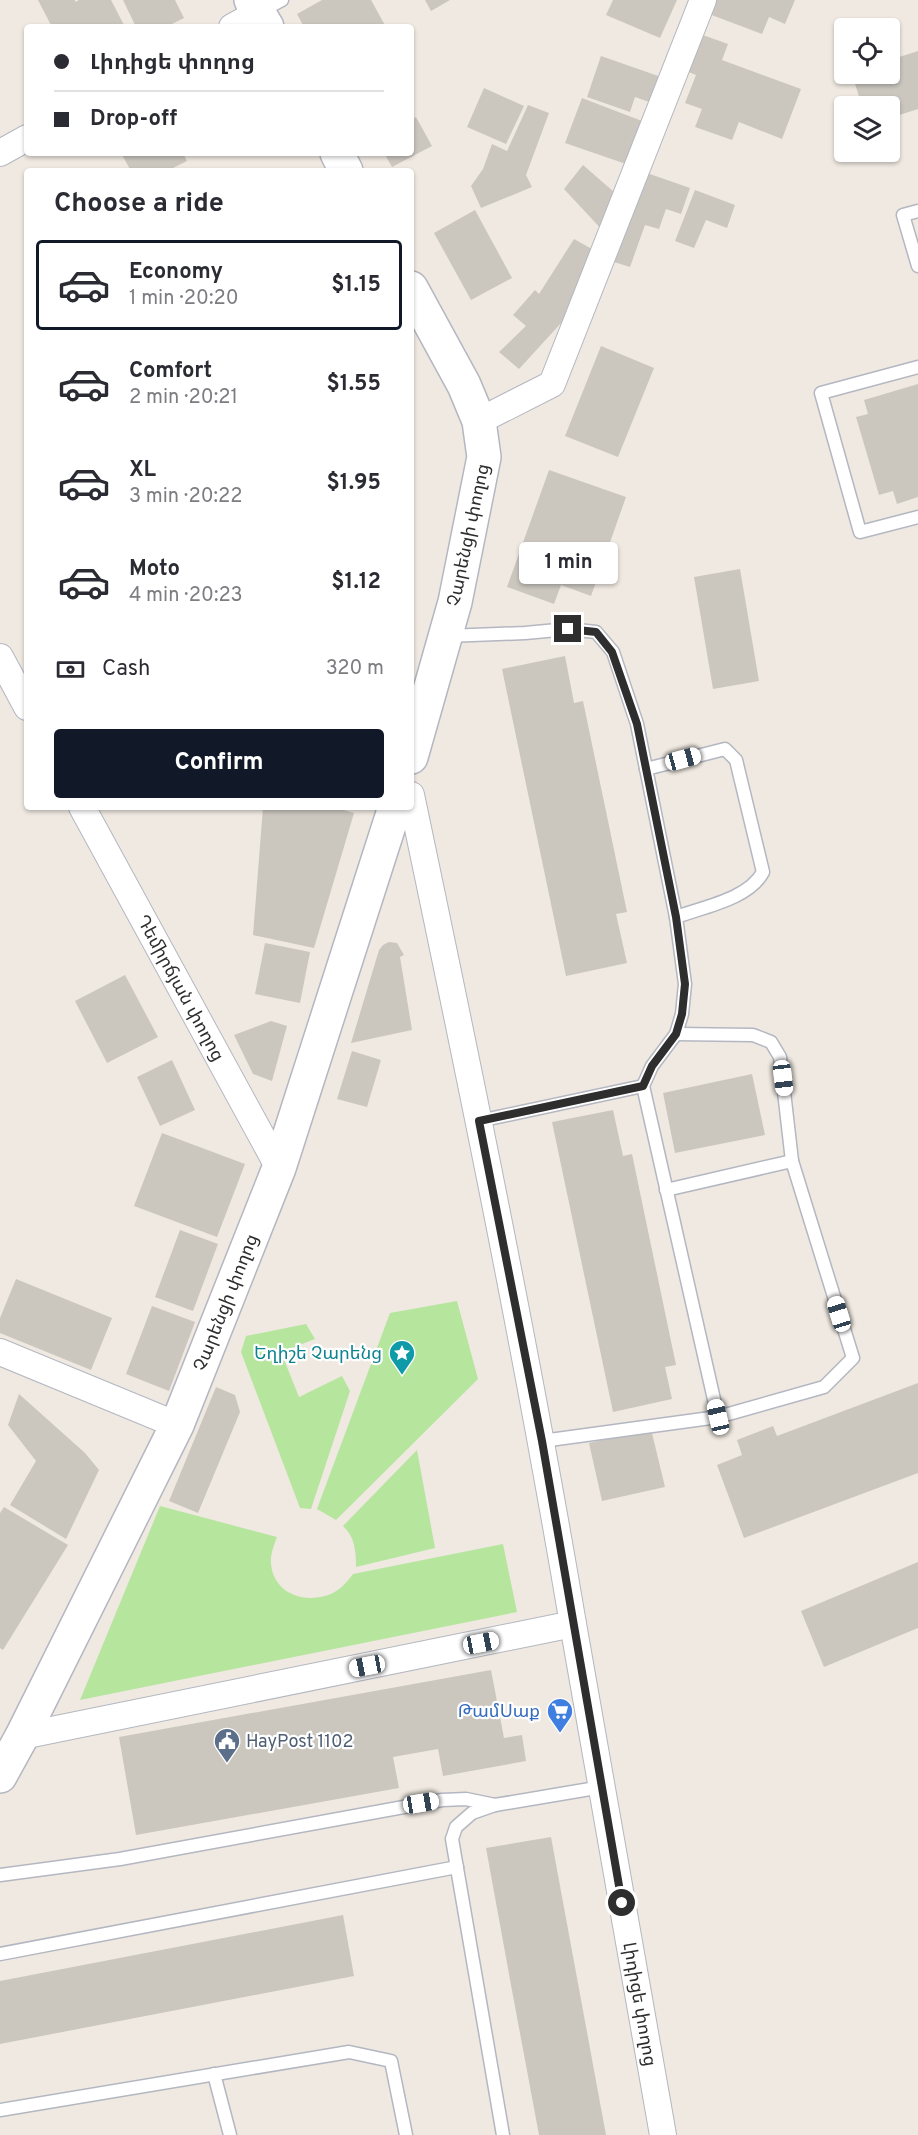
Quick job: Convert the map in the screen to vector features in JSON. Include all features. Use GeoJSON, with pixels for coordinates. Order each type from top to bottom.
{"type":"FeatureCollection","features":[{"type":"Feature","properties":{"kind":"main road","name":"Չարենցի փողոց"},"geometry":{"type":"LineString","coordinates":[[414,293],[464,385],[479,421],[484,458],[455,603],[414,746]]}},
{"type":"Feature","properties":{"kind":"main road","name":"Չարենցի փողոց"},"geometry":{"type":"LineString","coordinates":[[0,1776],[177,1425],[279,1168],[394,810]]}},
{"type":"Feature","properties":{"kind":"street"},"geometry":{"type":"LineString","coordinates":[[479,421],[552,384],[703,0]]}},
{"type":"Feature","properties":{"kind":"street"},"geometry":{"type":"LineString","coordinates":[[0,153],[24,140]]}},
{"type":"Feature","properties":{"kind":"street"},"geometry":{"type":"LineString","coordinates":[[0,657],[24,701]]}},
{"type":"Feature","properties":{"kind":"street","name":"Լիդիցե փողոց"},"geometry":{"type":"LineString","coordinates":[[414,809],[479,1121],[542,1441],[663,2135]]}},
{"type":"Feature","properties":{"kind":"street","name":"Դեմիրճյան փողոց"},"geometry":{"type":"LineString","coordinates":[[84,810],[279,1168]]}},
{"type":"Feature","properties":{"kind":"street"},"geometry":{"type":"LineString","coordinates":[[0,1352],[177,1425]]}},
{"type":"Feature","properties":{"kind":"street"},"geometry":{"type":"LineString","coordinates":[[22,1736],[573,1624]]}},
{"type":"Feature","properties":{"kind":"lane"},"geometry":{"type":"LineString","coordinates":[[918,211],[903,215],[918,266]]}},
{"type":"Feature","properties":{"kind":"lane"},"geometry":{"type":"LineString","coordinates":[[918,367],[821,393],[860,532],[918,517]]}},
{"type":"Feature","properties":{"kind":"lane"},"geometry":{"type":"LineString","coordinates":[[445,636],[568,629],[596,632],[612,652],[637,724],[676,917],[685,984],[682,1014],[676,1034],[652,1066],[643,1086],[718,1417]]}},
{"type":"Feature","properties":{"kind":"lane"},"geometry":{"type":"LineString","coordinates":[[646,769],[725,749],[736,760],[763,872],[758,882],[745,892],[676,917]]}},
{"type":"Feature","properties":{"kind":"lane"},"geometry":{"type":"LineString","coordinates":[[542,1441],[718,1417],[824,1387],[853,1358],[792,1161],[780,1057],[771,1042],[753,1035],[676,1034]]}},
{"type":"Feature","properties":{"kind":"lane"},"geometry":{"type":"LineString","coordinates":[[479,1121],[643,1086]]}},
{"type":"Feature","properties":{"kind":"lane"},"geometry":{"type":"LineString","coordinates":[[666,1191],[792,1161]]}},
{"type":"Feature","properties":{"kind":"lane"},"geometry":{"type":"LineString","coordinates":[[503,2135],[452,1839],[456,1827],[472,1813],[495,1805],[602,1786]]}},
{"type":"Feature","properties":{"kind":"lane"},"geometry":{"type":"LineString","coordinates":[[0,1875],[120,1859],[442,1800],[466,1799],[495,1805]]}},
{"type":"Feature","properties":{"kind":"lane"},"geometry":{"type":"LineString","coordinates":[[0,1954],[457,1867]]}},
{"type":"Feature","properties":{"kind":"lane"},"geometry":{"type":"LineString","coordinates":[[0,2110],[349,2052],[391,2061],[406,2135]]}},
{"type":"Feature","properties":{"kind":"lane"},"geometry":{"type":"LineString","coordinates":[[214,2074],[230,2135]]}},
{"type":"Feature","properties":{"kind":"green space"},"geometry":{"type":"Polygon","coordinates":[[[457,1301],[478,1379],[336,1520],[317,1509],[390,1313],[457,1301]]]}},
{"type":"Feature","properties":{"kind":"green space"},"geometry":{"type":"Polygon","coordinates":[[[306,1324],[315,1339],[281,1352],[299,1397],[342,1376],[350,1391],[311,1509],[300,1508],[241,1352],[246,1336],[306,1324]]]}},
{"type":"Feature","properties":{"kind":"green space"},"geometry":{"type":"Polygon","coordinates":[[[417,1450],[435,1548],[356,1567],[354,1545],[343,1526],[417,1450]]]}},
{"type":"Feature","properties":{"kind":"green space"},"geometry":{"type":"Polygon","coordinates":[[[160,1506],[277,1537],[271,1557],[273,1575],[285,1590],[303,1597],[313,1598],[333,1593],[353,1574],[503,1544],[517,1612],[80,1700],[160,1506]]]}},
{"type":"Feature","properties":{"kind":"building"},"geometry":{"type":"Polygon","coordinates":[[[38,0],[75,0],[75,2],[111,0],[123,24],[50,24],[38,0]]]}},
{"type":"Feature","properties":{"kind":"building"},"geometry":{"type":"Polygon","coordinates":[[[123,0],[175,0],[184,18],[172,24],[135,24],[123,0]]]}},
{"type":"Feature","properties":{"kind":"building"},"geometry":{"type":"Polygon","coordinates":[[[322,0],[371,0],[384,24],[302,24],[297,14],[322,0]]]}},
{"type":"Feature","properties":{"kind":"building"},"geometry":{"type":"Polygon","coordinates":[[[425,0],[450,0],[431,11],[425,0]]]}},
{"type":"Feature","properties":{"kind":"building"},"geometry":{"type":"Polygon","coordinates":[[[613,0],[677,0],[660,38],[606,15],[613,0]]]}},
{"type":"Feature","properties":{"kind":"building"},"geometry":{"type":"Polygon","coordinates":[[[715,0],[795,0],[785,24],[769,17],[762,34],[709,14],[715,0]]]}},
{"type":"Feature","properties":{"kind":"building"},"geometry":{"type":"Polygon","coordinates":[[[700,34],[728,44],[722,60],[801,89],[782,139],[739,122],[732,140],[695,127],[702,109],[685,103],[696,75],[686,71],[700,34]]]}},
{"type":"Feature","properties":{"kind":"building"},"geometry":{"type":"Polygon","coordinates":[[[918,51],[918,109],[900,115],[900,96],[859,96],[855,84],[900,84],[900,57],[918,51]]]}},
{"type":"Feature","properties":{"kind":"building"},"geometry":{"type":"Polygon","coordinates":[[[601,56],[664,78],[655,104],[635,97],[630,112],[587,97],[601,56]]]}},
{"type":"Feature","properties":{"kind":"building"},"geometry":{"type":"Polygon","coordinates":[[[484,88],[524,106],[506,144],[467,127],[484,88]]]}},
{"type":"Feature","properties":{"kind":"building"},"geometry":{"type":"Polygon","coordinates":[[[582,98],[642,121],[626,164],[565,143],[582,98]]]}},
{"type":"Feature","properties":{"kind":"building"},"geometry":{"type":"Polygon","coordinates":[[[528,105],[549,113],[526,175],[532,187],[481,208],[471,186],[483,169],[492,144],[507,151],[528,105]]]}},
{"type":"Feature","properties":{"kind":"building"},"geometry":{"type":"Polygon","coordinates":[[[416,117],[432,146],[414,155],[414,118],[416,117]]]}},
{"type":"Feature","properties":{"kind":"building"},"geometry":{"type":"Polygon","coordinates":[[[123,156],[184,156],[187,161],[173,168],[129,168],[123,156]]]}},
{"type":"Feature","properties":{"kind":"building"},"geometry":{"type":"Polygon","coordinates":[[[386,156],[413,156],[392,167],[386,156]]]}},
{"type":"Feature","properties":{"kind":"building"},"geometry":{"type":"Polygon","coordinates":[[[583,165],[622,199],[605,233],[564,189],[583,165]]]}},
{"type":"Feature","properties":{"kind":"building"},"geometry":{"type":"Polygon","coordinates":[[[647,173],[690,188],[681,214],[666,209],[659,229],[645,225],[630,267],[614,262],[647,173]]]}},
{"type":"Feature","properties":{"kind":"building"},"geometry":{"type":"Polygon","coordinates":[[[695,190],[735,205],[727,228],[706,220],[694,248],[675,241],[695,190]]]}},
{"type":"Feature","properties":{"kind":"building"},"geometry":{"type":"Polygon","coordinates":[[[475,210],[512,278],[471,300],[434,233],[475,210]]]}},
{"type":"Feature","properties":{"kind":"building"},"geometry":{"type":"Polygon","coordinates":[[[574,239],[599,253],[563,321],[519,369],[499,352],[526,326],[513,315],[535,290],[539,294],[574,239]]]}},
{"type":"Feature","properties":{"kind":"building"},"geometry":{"type":"Polygon","coordinates":[[[601,346],[654,368],[618,457],[565,436],[601,346]]]}},
{"type":"Feature","properties":{"kind":"building"},"geometry":{"type":"Polygon","coordinates":[[[918,384],[918,497],[897,504],[893,491],[879,495],[856,417],[868,414],[864,400],[918,384]]]}},
{"type":"Feature","properties":{"kind":"building"},"geometry":{"type":"Polygon","coordinates":[[[549,470],[626,497],[591,596],[561,585],[554,604],[507,587],[549,470]]]}},
{"type":"Feature","properties":{"kind":"building"},"geometry":{"type":"Polygon","coordinates":[[[740,569],[759,681],[713,689],[694,577],[740,569]]]}},
{"type":"Feature","properties":{"kind":"building"},"geometry":{"type":"Polygon","coordinates":[[[565,656],[574,703],[583,701],[627,912],[616,914],[627,963],[566,976],[502,669],[565,656]]]}},
{"type":"Feature","properties":{"kind":"building"},"geometry":{"type":"Polygon","coordinates":[[[263,810],[344,810],[354,813],[314,948],[253,935],[263,810]]]}},
{"type":"Feature","properties":{"kind":"building"},"geometry":{"type":"Polygon","coordinates":[[[389,942],[397,943],[404,955],[400,957],[412,1030],[351,1043],[379,950],[389,942]]]}},
{"type":"Feature","properties":{"kind":"building"},"geometry":{"type":"Polygon","coordinates":[[[265,943],[310,952],[300,1003],[255,994],[265,943]]]}},
{"type":"Feature","properties":{"kind":"building"},"geometry":{"type":"Polygon","coordinates":[[[125,975],[158,1037],[107,1063],[75,1001],[125,975]]]}},
{"type":"Feature","properties":{"kind":"building"},"geometry":{"type":"Polygon","coordinates":[[[271,1021],[287,1026],[272,1081],[253,1074],[234,1035],[271,1021]]]}},
{"type":"Feature","properties":{"kind":"building"},"geometry":{"type":"Polygon","coordinates":[[[352,1051],[381,1060],[367,1107],[337,1099],[352,1051]]]}},
{"type":"Feature","properties":{"kind":"building"},"geometry":{"type":"Polygon","coordinates":[[[172,1060],[195,1110],[160,1126],[137,1077],[172,1060]]]}},
{"type":"Feature","properties":{"kind":"building"},"geometry":{"type":"Polygon","coordinates":[[[752,1074],[765,1135],[675,1153],[663,1093],[752,1074]]]}},
{"type":"Feature","properties":{"kind":"building"},"geometry":{"type":"Polygon","coordinates":[[[613,1110],[623,1156],[632,1154],[676,1365],[665,1367],[672,1399],[613,1412],[552,1122],[613,1110]]]}},
{"type":"Feature","properties":{"kind":"building"},"geometry":{"type":"Polygon","coordinates":[[[162,1133],[245,1164],[217,1237],[134,1206],[162,1133]]]}},
{"type":"Feature","properties":{"kind":"building"},"geometry":{"type":"Polygon","coordinates":[[[180,1230],[218,1244],[193,1311],[155,1297],[180,1230]]]}},
{"type":"Feature","properties":{"kind":"building"},"geometry":{"type":"Polygon","coordinates":[[[16,1279],[112,1318],[91,1370],[0,1333],[0,1318],[16,1279]]]}},
{"type":"Feature","properties":{"kind":"building"},"geometry":{"type":"Polygon","coordinates":[[[152,1306],[195,1322],[169,1391],[126,1374],[152,1306]]]}},
{"type":"Feature","properties":{"kind":"building"},"geometry":{"type":"Polygon","coordinates":[[[918,1383],[918,1473],[744,1538],[717,1465],[742,1455],[737,1440],[773,1426],[777,1436],[918,1383]]]}},
{"type":"Feature","properties":{"kind":"building"},"geometry":{"type":"Polygon","coordinates":[[[216,1387],[235,1395],[240,1412],[198,1513],[169,1501],[216,1387]]]}},
{"type":"Feature","properties":{"kind":"building"},"geometry":{"type":"Polygon","coordinates":[[[19,1394],[85,1453],[99,1470],[66,1539],[10,1505],[36,1461],[8,1425],[19,1394]]]}},
{"type":"Feature","properties":{"kind":"building"},"geometry":{"type":"Polygon","coordinates":[[[651,1429],[665,1487],[602,1501],[589,1443],[651,1429]]]}},
{"type":"Feature","properties":{"kind":"building"},"geometry":{"type":"Polygon","coordinates":[[[4,1507],[68,1545],[3,1650],[0,1648],[0,1513],[4,1507]]]}},
{"type":"Feature","properties":{"kind":"building"},"geometry":{"type":"Polygon","coordinates":[[[918,1562],[918,1628],[824,1667],[801,1611],[918,1562]]]}},
{"type":"Feature","properties":{"kind":"building"},"geometry":{"type":"Polygon","coordinates":[[[491,1670],[504,1738],[522,1735],[526,1761],[443,1776],[438,1749],[393,1757],[399,1788],[136,1835],[119,1737],[491,1670]]]}},
{"type":"Feature","properties":{"kind":"building"},"geometry":{"type":"Polygon","coordinates":[[[551,1837],[606,2135],[539,2135],[511,1985],[486,1848],[551,1837]]]}},
{"type":"Feature","properties":{"kind":"building"},"geometry":{"type":"Polygon","coordinates":[[[343,1915],[354,1976],[0,2044],[0,1981],[343,1915]]]}},
{"type":"Feature","properties":{"kind":"place","name":"Եղիշե Չարենց"},"geometry":{"type":"Point","coordinates":[402,1376]}},
{"type":"Feature","properties":{"kind":"place","name":"ԹամՍաք"},"geometry":{"type":"Point","coordinates":[560,1734]}},
{"type":"Feature","properties":{"kind":"place","name":"HayPost 1102"},"geometry":{"type":"Point","coordinates":[227,1764]}},
{"type":"Feature","properties":{"kind":"route"},"geometry":{"type":"LineString","coordinates":[[568,629],[596,632],[612,652],[637,724],[676,917],[685,984],[682,1014],[676,1034],[652,1066],[643,1086],[479,1121],[542,1441],[622,1903]]}}]}
